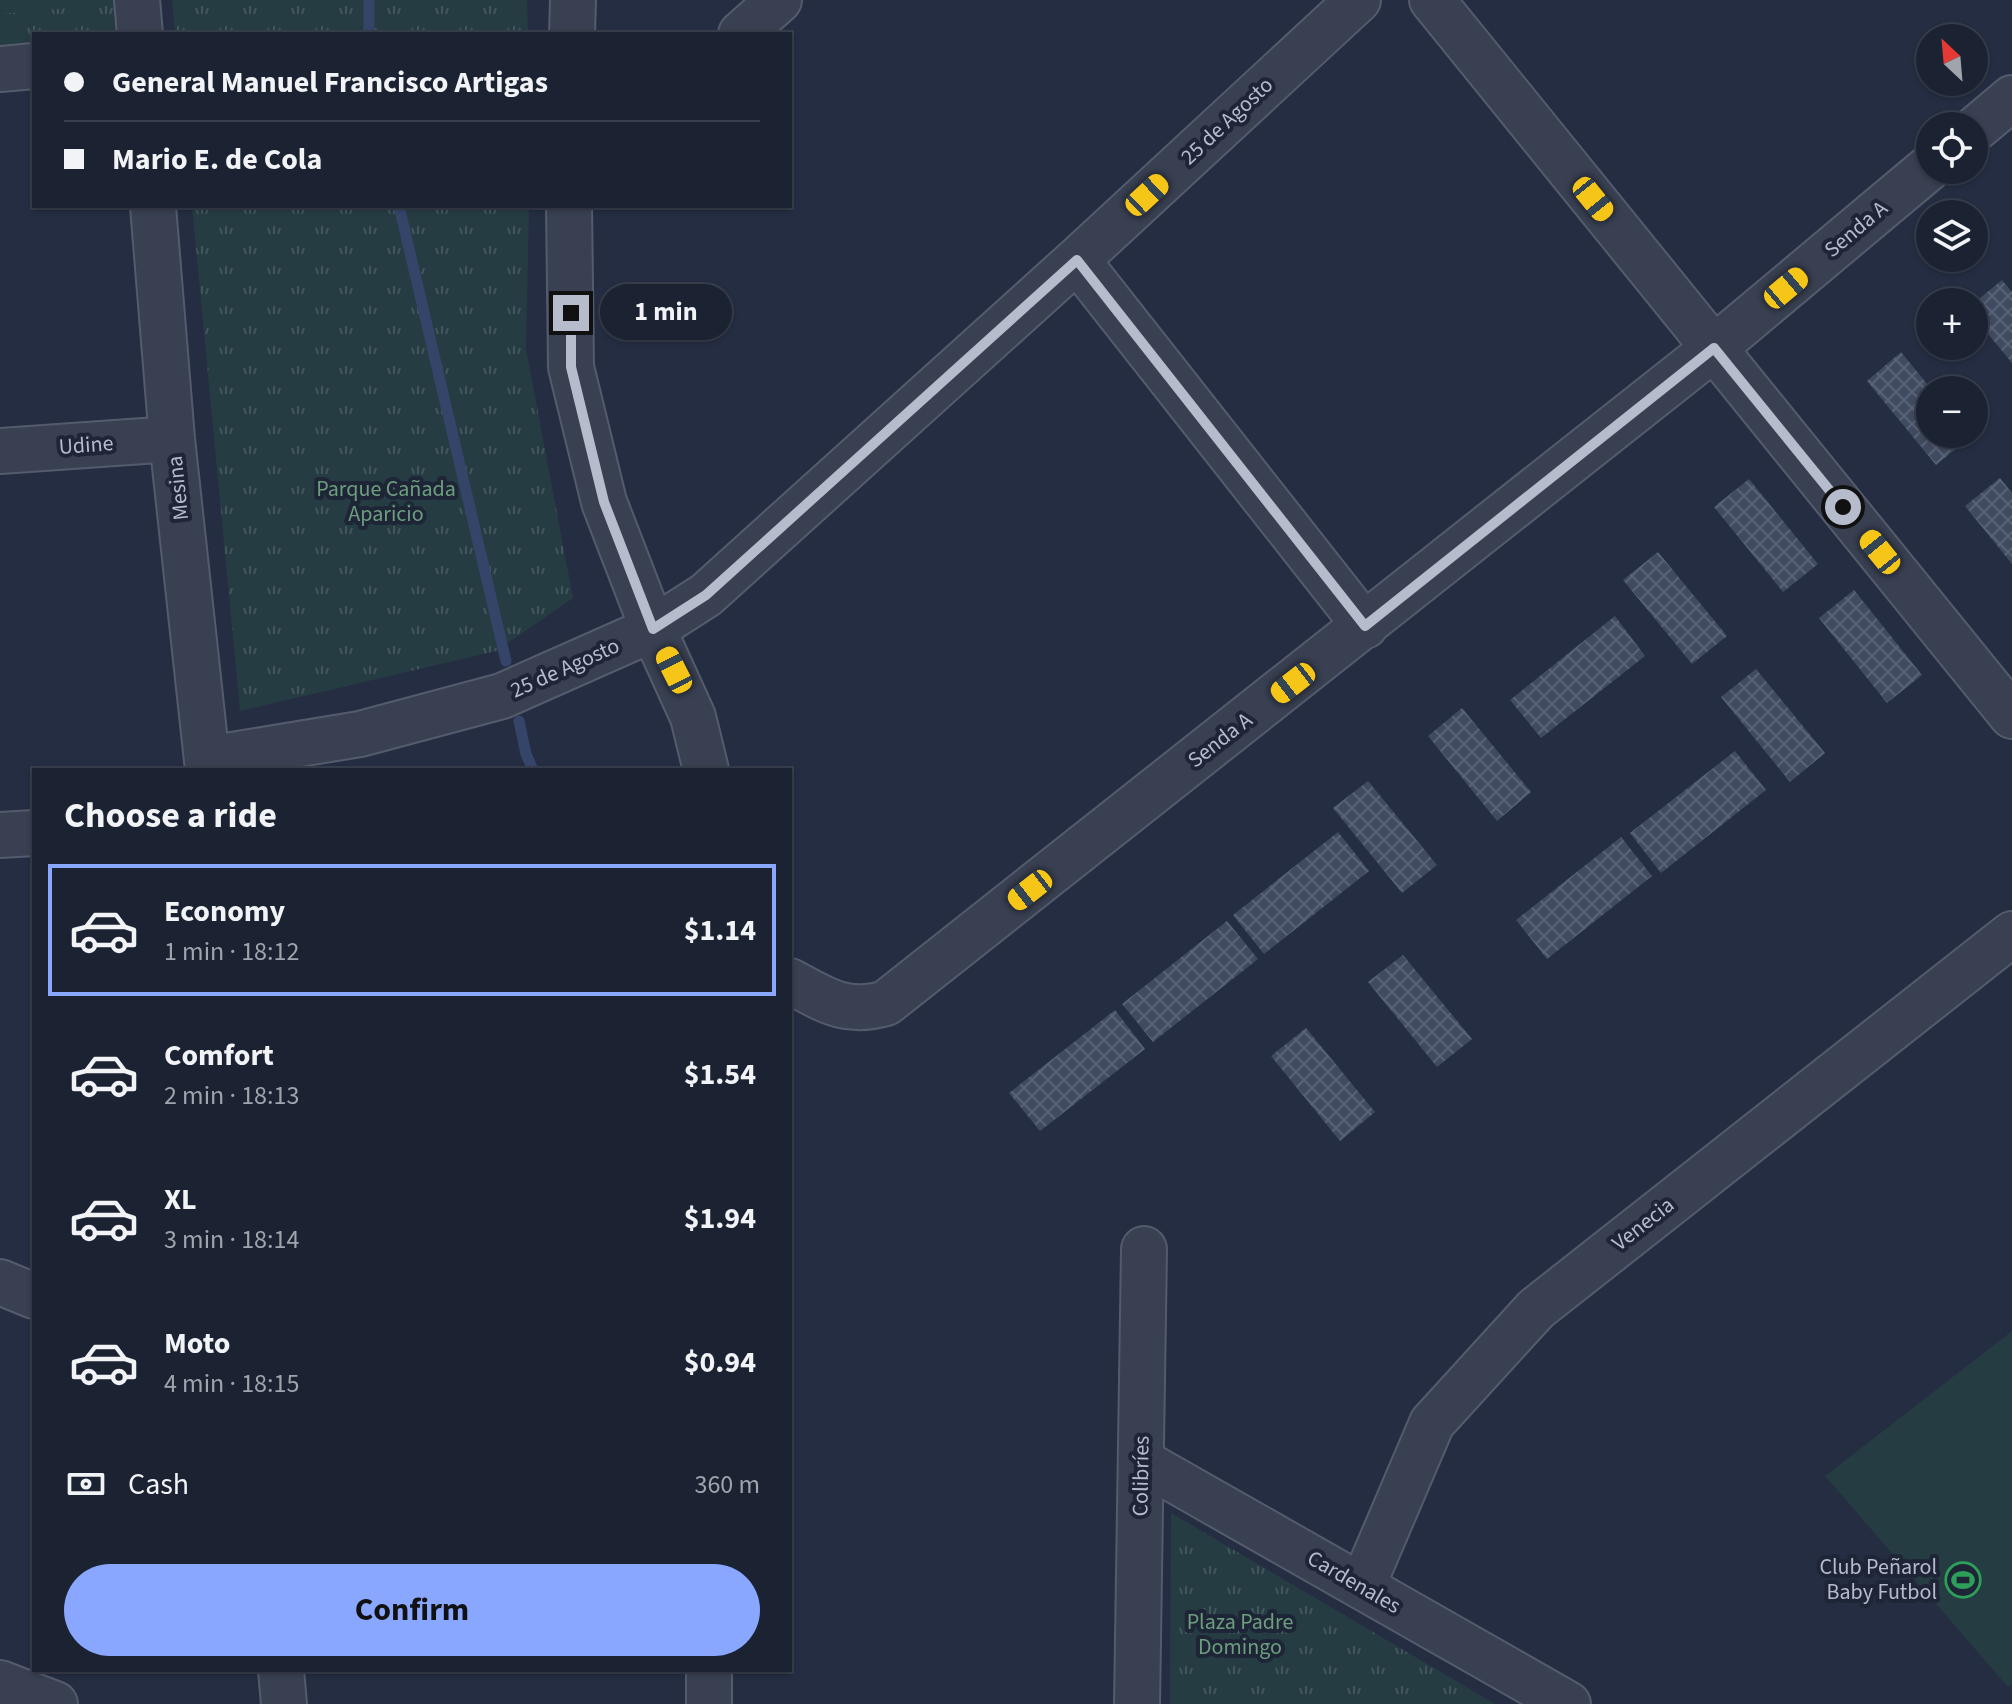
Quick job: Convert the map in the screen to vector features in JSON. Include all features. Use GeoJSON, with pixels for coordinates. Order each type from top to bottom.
{"type":"FeatureCollection","features":[{"type":"Feature","properties":{"kind":"street"},"geometry":{"type":"LineString","coordinates":[[137,0],[140,32]]}},
{"type":"Feature","properties":{"kind":"street"},"geometry":{"type":"LineString","coordinates":[[572,32],[573,0]]}},
{"type":"Feature","properties":{"kind":"street"},"geometry":{"type":"LineString","coordinates":[[743,32],[779,0]]}},
{"type":"Feature","properties":{"kind":"street","name":"25 de Agosto"},"geometry":{"type":"LineString","coordinates":[[208,764],[360,734],[502,696],[653,629],[706,595],[1077,260],[1358,0]]}},
{"type":"Feature","properties":{"kind":"street"},"geometry":{"type":"LineString","coordinates":[[1432,0],[2012,716]]}},
{"type":"Feature","properties":{"kind":"street"},"geometry":{"type":"LineString","coordinates":[[0,69],[32,66]]}},
{"type":"Feature","properties":{"kind":"street"},"geometry":{"type":"LineString","coordinates":[[1988,118],[2012,98]]}},
{"type":"Feature","properties":{"kind":"street","name":"Senda A"},"geometry":{"type":"LineString","coordinates":[[792,982],[851,1009],[886,1003],[1714,348],[1916,179]]}},
{"type":"Feature","properties":{"kind":"street","name":"Mesina"},"geometry":{"type":"LineString","coordinates":[[153,208],[172,439],[208,764]]}},
{"type":"Feature","properties":{"kind":"street"},"geometry":{"type":"LineString","coordinates":[[569,208],[571,367],[604,502],[653,629],[693,717],[706,768]]}},
{"type":"Feature","properties":{"kind":"street"},"geometry":{"type":"LineString","coordinates":[[1077,260],[1365,626]]}},
{"type":"Feature","properties":{"kind":"street","name":"Udine"},"geometry":{"type":"LineString","coordinates":[[0,451],[172,439]]}},
{"type":"Feature","properties":{"kind":"street"},"geometry":{"type":"LineString","coordinates":[[0,835],[32,833]]}},
{"type":"Feature","properties":{"kind":"street","name":"Venecia"},"geometry":{"type":"LineString","coordinates":[[1362,1587],[1432,1423],[1536,1309],[2012,934]]}},
{"type":"Feature","properties":{"kind":"street","name":"Colibríes"},"geometry":{"type":"LineString","coordinates":[[1137,1704],[1144,1249]]}},
{"type":"Feature","properties":{"kind":"street"},"geometry":{"type":"LineString","coordinates":[[0,1282],[32,1295]]}},
{"type":"Feature","properties":{"kind":"street","name":"Cardenales"},"geometry":{"type":"LineString","coordinates":[[1141,1461],[1565,1703]]}},
{"type":"Feature","properties":{"kind":"street"},"geometry":{"type":"LineString","coordinates":[[281,1672],[284,1704]]}},
{"type":"Feature","properties":{"kind":"street"},"geometry":{"type":"LineString","coordinates":[[709,1672],[709,1704]]}},
{"type":"Feature","properties":{"kind":"street"},"geometry":{"type":"LineString","coordinates":[[0,1683],[55,1704]]}},
{"type":"Feature","properties":{"kind":"green space"},"geometry":{"type":"Polygon","coordinates":[[[0,0],[114,0],[117,32],[32,32],[32,44],[0,47],[0,0]]]}},
{"type":"Feature","properties":{"kind":"green space"},"geometry":{"type":"Polygon","coordinates":[[[0,0],[77,0],[78,7],[0,14],[0,0]]]}},
{"type":"Feature","properties":{"kind":"green space"},"geometry":{"type":"Polygon","coordinates":[[[172,0],[527,0],[528,32],[175,32],[172,0]]]}},
{"type":"Feature","properties":{"kind":"green space","name":"Parque Cañada Aparicio"},"geometry":{"type":"Polygon","coordinates":[[[192,208],[529,208],[526,349],[573,598],[496,651],[240,711],[192,208]]]}},
{"type":"Feature","properties":{"kind":"green space","name":"Club Peñarol Baby Futbol"},"geometry":{"type":"Polygon","coordinates":[[[2012,1331],[2012,1684],[2008,1687],[1825,1476],[2012,1331]]]}},
{"type":"Feature","properties":{"kind":"green space","name":"Plaza Padre Domingo"},"geometry":{"type":"Polygon","coordinates":[[[1171,1513],[1495,1704],[1170,1704],[1171,1513]]]}},
{"type":"Feature","properties":{"kind":"building"},"geometry":{"type":"Polygon","coordinates":[[[2002,280],[2012,292],[2012,363],[1988,334],[1988,292],[2002,280]]]}},
{"type":"Feature","properties":{"kind":"building"},"geometry":{"type":"Polygon","coordinates":[[[1901,352],[1921,376],[1916,376],[1916,441],[1867,381],[1901,352]]]}},
{"type":"Feature","properties":{"kind":"building"},"geometry":{"type":"Polygon","coordinates":[[[1922,448],[1957,448],[1936,465],[1922,448]]]}},
{"type":"Feature","properties":{"kind":"building"},"geometry":{"type":"Polygon","coordinates":[[[2000,478],[2012,493],[2012,564],[1965,506],[2000,478]]]}},
{"type":"Feature","properties":{"kind":"building"},"geometry":{"type":"Polygon","coordinates":[[[1749,479],[1818,564],[1783,592],[1714,507],[1749,479]]]}},
{"type":"Feature","properties":{"kind":"building"},"geometry":{"type":"Polygon","coordinates":[[[1658,552],[1727,636],[1692,664],[1623,580],[1658,552]]]}},
{"type":"Feature","properties":{"kind":"building"},"geometry":{"type":"Polygon","coordinates":[[[1854,590],[1922,675],[1887,703],[1819,618],[1854,590]]]}},
{"type":"Feature","properties":{"kind":"building"},"geometry":{"type":"Polygon","coordinates":[[[1615,616],[1645,656],[1541,738],[1510,700],[1615,616]]]}},
{"type":"Feature","properties":{"kind":"building"},"geometry":{"type":"Polygon","coordinates":[[[1756,669],[1825,753],[1790,782],[1721,697],[1756,669]]]}},
{"type":"Feature","properties":{"kind":"building"},"geometry":{"type":"Polygon","coordinates":[[[1462,708],[1531,792],[1497,821],[1428,736],[1462,708]]]}},
{"type":"Feature","properties":{"kind":"building"},"geometry":{"type":"Polygon","coordinates":[[[1735,751],[1766,790],[1661,873],[1630,833],[1735,751]]]}},
{"type":"Feature","properties":{"kind":"building"},"geometry":{"type":"Polygon","coordinates":[[[1368,781],[1437,865],[1402,893],[1333,808],[1368,781]]]}},
{"type":"Feature","properties":{"kind":"building"},"geometry":{"type":"Polygon","coordinates":[[[1338,832],[1369,871],[1264,954],[1233,915],[1338,832]]]}},
{"type":"Feature","properties":{"kind":"building"},"geometry":{"type":"Polygon","coordinates":[[[1621,837],[1652,876],[1547,959],[1516,920],[1621,837]]]}},
{"type":"Feature","properties":{"kind":"building"},"geometry":{"type":"Polygon","coordinates":[[[1227,921],[1258,959],[1153,1042],[1122,1004],[1227,921]]]}},
{"type":"Feature","properties":{"kind":"building"},"geometry":{"type":"Polygon","coordinates":[[[1403,955],[1472,1039],[1437,1067],[1368,982],[1403,955]]]}},
{"type":"Feature","properties":{"kind":"building"},"geometry":{"type":"Polygon","coordinates":[[[1115,1010],[1145,1049],[1040,1131],[1009,1093],[1115,1010]]]}},
{"type":"Feature","properties":{"kind":"building"},"geometry":{"type":"Polygon","coordinates":[[[1306,1028],[1375,1112],[1340,1141],[1271,1056],[1306,1028]]]}},
{"type":"Feature","properties":{"kind":"waterway"},"geometry":{"type":"LineString","coordinates":[[369,0],[369,32]]}},
{"type":"Feature","properties":{"kind":"waterway"},"geometry":{"type":"LineString","coordinates":[[399,208],[506,661]]}},
{"type":"Feature","properties":{"kind":"waterway"},"geometry":{"type":"LineString","coordinates":[[519,721],[532,768]]}},
{"type":"Feature","properties":{"kind":"place","name":"Club Peñarol Baby Futbol"},"geometry":{"type":"Point","coordinates":[1963,1580]}},
{"type":"Feature","properties":{"kind":"route"},"geometry":{"type":"LineString","coordinates":[[571,313],[571,367],[604,502],[653,629],[706,595],[1077,260],[1365,626],[1714,348],[1843,507]]}}]}
